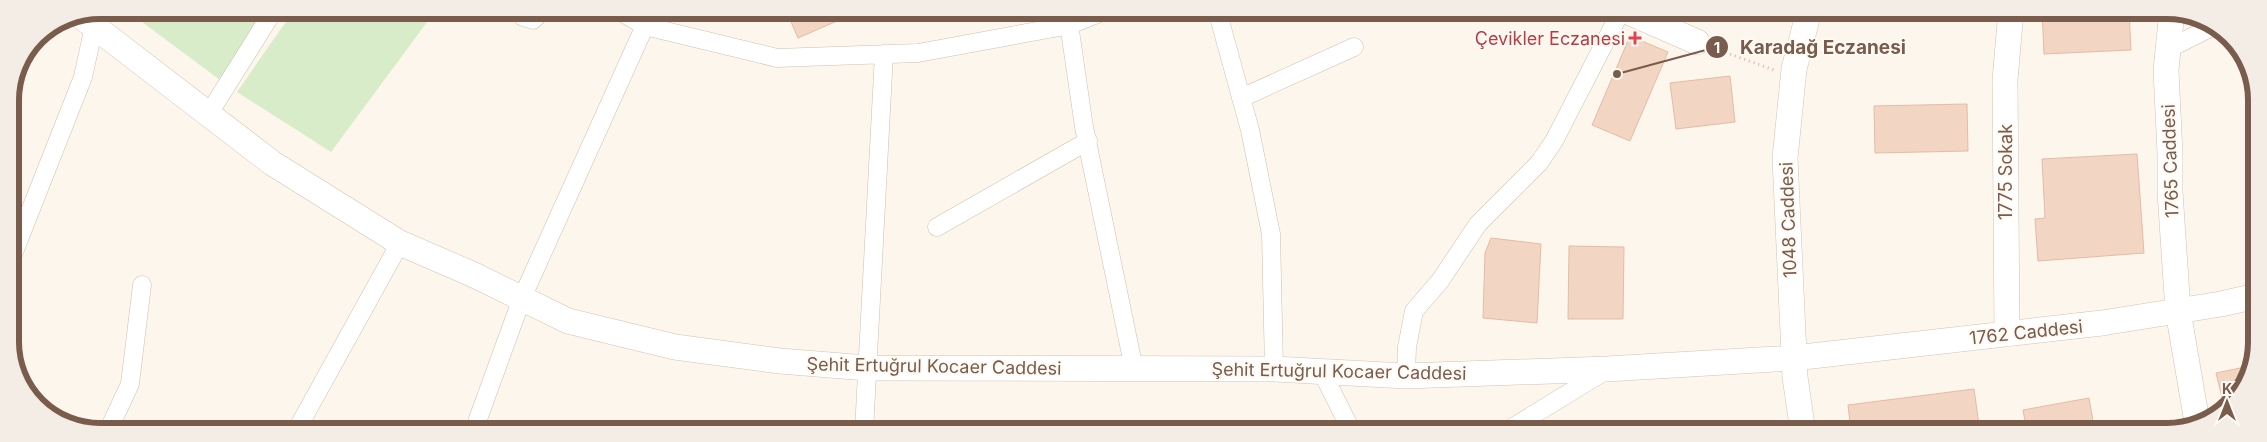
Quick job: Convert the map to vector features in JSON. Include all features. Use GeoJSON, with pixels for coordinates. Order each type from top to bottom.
{"type":"FeatureCollection","features":[{"type":"Feature","properties":{"kind":"street"},"geometry":{"type":"LineString","coordinates":[[208,115],[268,19]]}},
{"type":"Feature","properties":{"kind":"street"},"geometry":{"type":"LineString","coordinates":[[477,423],[522,298],[648,19]]}},
{"type":"Feature","properties":{"kind":"street"},"geometry":{"type":"LineString","coordinates":[[651,19],[777,58],[918,53],[1064,19]]}},
{"type":"Feature","properties":{"kind":"street"},"geometry":{"type":"LineString","coordinates":[[1068,19],[1088,141],[1134,370]]}},
{"type":"Feature","properties":{"kind":"street"},"geometry":{"type":"LineString","coordinates":[[1219,19],[1250,130],[1271,234],[1274,370]]}},
{"type":"Feature","properties":{"kind":"street"},"geometry":{"type":"LineString","coordinates":[[1406,376],[1407,347],[1414,312],[1440,281],[1478,224],[1540,163],[1554,141],[1617,19]]}},
{"type":"Feature","properties":{"kind":"street"},"geometry":{"type":"LineString","coordinates":[[1644,19],[1697,42]]}},
{"type":"Feature","properties":{"kind":"street","name":"1048 Caddesi"},"geometry":{"type":"LineString","coordinates":[[1802,423],[1794,358],[1785,158],[1793,77],[1807,19]]}},
{"type":"Feature","properties":{"kind":"street","name":"1775 Sokak"},"geometry":{"type":"LineString","coordinates":[[2007,334],[2005,80],[2009,19]]}},
{"type":"Feature","properties":{"kind":"street","name":"1765 Caddesi"},"geometry":{"type":"LineString","coordinates":[[2171,19],[2166,70],[2170,192],[2178,311],[2196,417]]}},
{"type":"Feature","properties":{"kind":"street"},"geometry":{"type":"LineString","coordinates":[[19,239],[83,77],[86,20]]}},
{"type":"Feature","properties":{"kind":"street","name":"Şehit Ertuğrul Kocaer Caddesi"},"geometry":{"type":"LineString","coordinates":[[86,20],[272,163],[400,243],[568,321],[675,347],[780,361],[867,368],[1274,370],[1406,376],[1607,369],[1794,358]]}},
{"type":"Feature","properties":{"kind":"street"},"geometry":{"type":"LineString","coordinates":[[2168,49],[2207,29]]}},
{"type":"Feature","properties":{"kind":"street"},"geometry":{"type":"LineString","coordinates":[[1241,98],[1354,47]]}},
{"type":"Feature","properties":{"kind":"street"},"geometry":{"type":"LineString","coordinates":[[864,423],[884,54]]}},
{"type":"Feature","properties":{"kind":"street"},"geometry":{"type":"LineString","coordinates":[[937,227],[1088,141]]}},
{"type":"Feature","properties":{"kind":"street"},"geometry":{"type":"LineString","coordinates":[[300,423],[400,243]]}},
{"type":"Feature","properties":{"kind":"street"},"geometry":{"type":"LineString","coordinates":[[112,423],[130,384],[142,285]]}},
{"type":"Feature","properties":{"kind":"street","name":"1762 Caddesi"},"geometry":{"type":"LineString","coordinates":[[1794,358],[2102,323],[2248,298]]}},
{"type":"Feature","properties":{"kind":"street"},"geometry":{"type":"LineString","coordinates":[[1520,423],[1607,369]]}},
{"type":"Feature","properties":{"kind":"street"},"geometry":{"type":"LineString","coordinates":[[1322,372],[1348,423]]}},
{"type":"Feature","properties":{"kind":"path"},"geometry":{"type":"LineString","coordinates":[[1697,42],[1793,77]]}},
{"type":"Feature","properties":{"kind":"green space"},"geometry":{"type":"Polygon","coordinates":[[[138,19],[258,19],[220,80],[138,19]]]}},
{"type":"Feature","properties":{"kind":"green space"},"geometry":{"type":"Polygon","coordinates":[[[288,19],[429,19],[331,152],[237,92],[288,19]]]}},
{"type":"Feature","properties":{"kind":"building"},"geometry":{"type":"Polygon","coordinates":[[[790,19],[836,19],[837,21],[798,38],[790,19]]]}},
{"type":"Feature","properties":{"kind":"building"},"geometry":{"type":"Polygon","coordinates":[[[2042,19],[2129,19],[2131,50],[2044,54],[2042,19]]]}},
{"type":"Feature","properties":{"kind":"building"},"geometry":{"type":"Polygon","coordinates":[[[1630,36],[1668,52],[1630,141],[1592,125],[1630,36]]]}},
{"type":"Feature","properties":{"kind":"building"},"geometry":{"type":"Polygon","coordinates":[[[1730,76],[1735,122],[1676,129],[1670,83],[1730,76]]]}},
{"type":"Feature","properties":{"kind":"building"},"geometry":{"type":"Polygon","coordinates":[[[1967,104],[1968,151],[1875,153],[1874,106],[1967,104]]]}},
{"type":"Feature","properties":{"kind":"building"},"geometry":{"type":"Polygon","coordinates":[[[2137,154],[2144,253],[2038,261],[2035,219],[2045,218],[2042,159],[2137,154]]]}},
{"type":"Feature","properties":{"kind":"building"},"geometry":{"type":"Polygon","coordinates":[[[1491,238],[1541,244],[1537,323],[1483,318],[1485,253],[1491,238]]]}},
{"type":"Feature","properties":{"kind":"building"},"geometry":{"type":"Polygon","coordinates":[[[1569,246],[1624,247],[1623,319],[1568,319],[1569,246]]]}},
{"type":"Feature","properties":{"kind":"building"},"geometry":{"type":"Polygon","coordinates":[[[2244,367],[2232,392],[2223,401],[2216,373],[2244,367]]]}},
{"type":"Feature","properties":{"kind":"building"},"geometry":{"type":"Polygon","coordinates":[[[1974,389],[1979,423],[1850,423],[1848,405],[1974,389]]]}},
{"type":"Feature","properties":{"kind":"building"},"geometry":{"type":"Polygon","coordinates":[[[2089,398],[2093,423],[2025,423],[2023,410],[2089,398]]]}},
{"type":"Feature","properties":{"kind":"place","name":"Çevikler Eczanesi"},"geometry":{"type":"Point","coordinates":[1635,38]}},
{"type":"Feature","properties":{"kind":"place","name":"Karadağ Eczanesi"},"geometry":{"type":"Point","coordinates":[1617,74]}}]}
